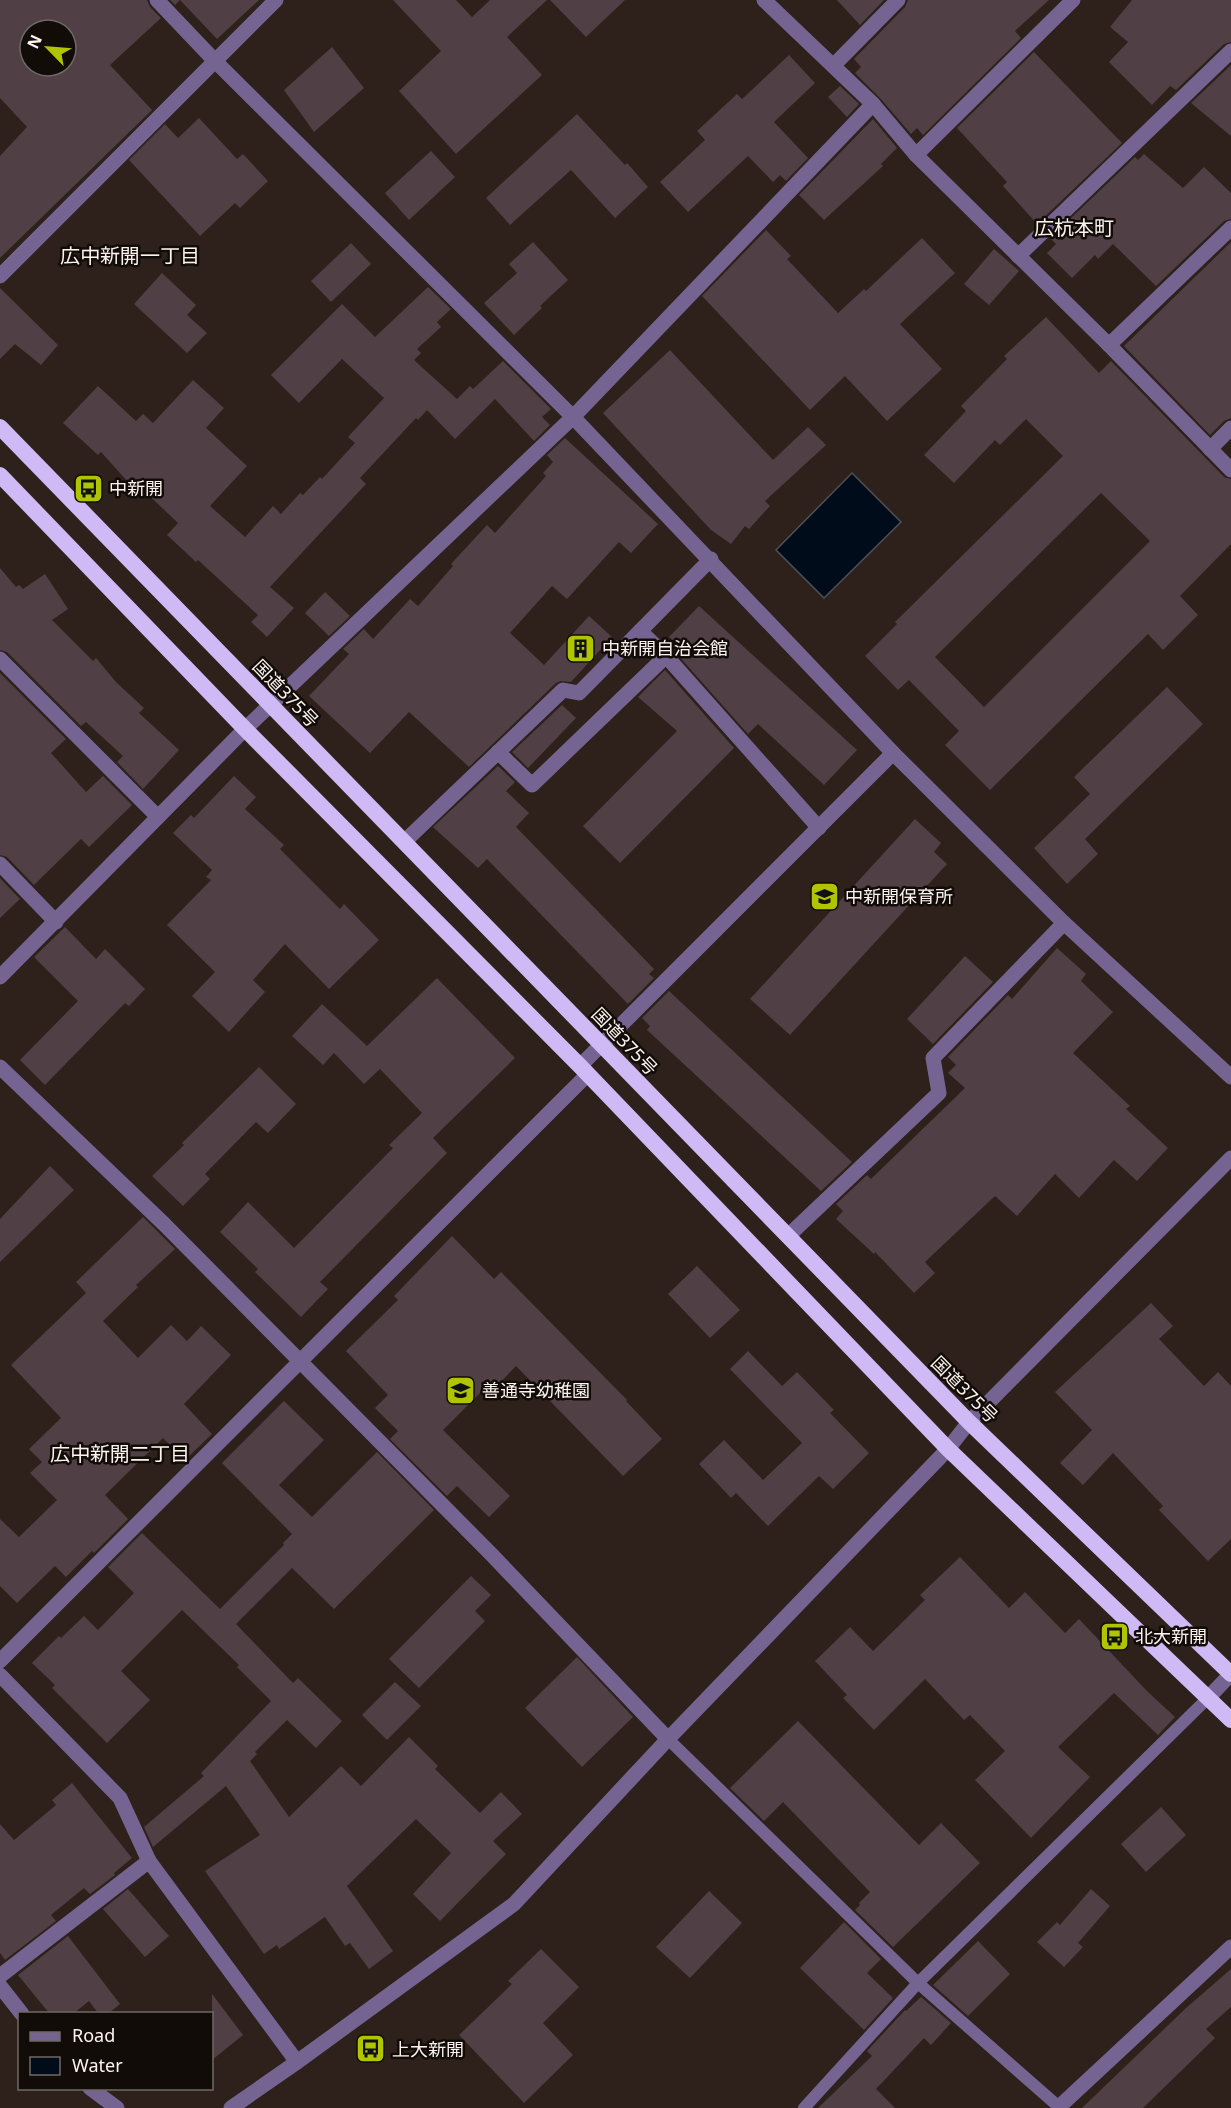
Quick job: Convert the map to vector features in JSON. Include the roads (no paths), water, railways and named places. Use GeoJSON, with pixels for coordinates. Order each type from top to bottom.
{"type":"FeatureCollection","features":[{"type":"Feature","properties":{"kind":"highway","name":"国道375号"},"geometry":{"type":"LineString","coordinates":[[0,427],[969,1422],[1231,1674]]}},
{"type":"Feature","properties":{"kind":"highway"},"geometry":{"type":"LineString","coordinates":[[0,475],[246,729],[584,1071],[948,1449],[1231,1720]]}},
{"type":"Feature","properties":{"kind":"street"},"geometry":{"type":"LineString","coordinates":[[157,0],[214,60],[573,417],[711,559],[893,753],[1064,923],[1231,1077]]}},
{"type":"Feature","properties":{"kind":"street"},"geometry":{"type":"LineString","coordinates":[[0,276],[276,0]]}},
{"type":"Feature","properties":{"kind":"street"},"geometry":{"type":"LineString","coordinates":[[764,0],[873,104],[916,155],[1109,345],[1231,470]]}},
{"type":"Feature","properties":{"kind":"street"},"geometry":{"type":"LineString","coordinates":[[834,65],[898,0]]}},
{"type":"Feature","properties":{"kind":"street"},"geometry":{"type":"LineString","coordinates":[[916,155],[1073,0]]}},
{"type":"Feature","properties":{"kind":"street"},"geometry":{"type":"LineString","coordinates":[[1018,256],[1231,51]]}},
{"type":"Feature","properties":{"kind":"street"},"geometry":{"type":"LineString","coordinates":[[0,977],[246,729],[573,417],[873,104]]}},
{"type":"Feature","properties":{"kind":"street"},"geometry":{"type":"LineString","coordinates":[[1109,345],[1231,228]]}},
{"type":"Feature","properties":{"kind":"street"},"geometry":{"type":"LineString","coordinates":[[1210,449],[1231,428]]}},
{"type":"Feature","properties":{"kind":"street"},"geometry":{"type":"LineString","coordinates":[[404,842],[563,690],[579,693],[711,559]]}},
{"type":"Feature","properties":{"kind":"street"},"geometry":{"type":"LineString","coordinates":[[640,631],[666,656],[819,828]]}},
{"type":"Feature","properties":{"kind":"street"},"geometry":{"type":"LineString","coordinates":[[498,752],[532,785],[666,656]]}},
{"type":"Feature","properties":{"kind":"street"},"geometry":{"type":"LineString","coordinates":[[0,659],[158,817]]}},
{"type":"Feature","properties":{"kind":"street"},"geometry":{"type":"LineString","coordinates":[[0,1661],[300,1361],[584,1071],[602,1045],[893,753]]}},
{"type":"Feature","properties":{"kind":"street"},"geometry":{"type":"LineString","coordinates":[[0,864],[56,922]]}},
{"type":"Feature","properties":{"kind":"street"},"geometry":{"type":"LineString","coordinates":[[788,1236],[939,1093],[933,1058],[1064,923]]}},
{"type":"Feature","properties":{"kind":"street"},"geometry":{"type":"LineString","coordinates":[[0,1067],[164,1224],[492,1555],[668,1739]]}},
{"type":"Feature","properties":{"kind":"street"},"geometry":{"type":"LineString","coordinates":[[231,2108],[514,1904],[668,1739],[948,1449],[969,1422],[1231,1158]]}},
{"type":"Feature","properties":{"kind":"street"},"geometry":{"type":"LineString","coordinates":[[0,1674],[120,1798],[149,1861],[297,2062]]}},
{"type":"Feature","properties":{"kind":"street"},"geometry":{"type":"LineString","coordinates":[[1208,1698],[1231,1674]]}},
{"type":"Feature","properties":{"kind":"street"},"geometry":{"type":"LineString","coordinates":[[0,1976],[149,1861]]}},
{"type":"Feature","properties":{"kind":"street"},"geometry":{"type":"LineString","coordinates":[[1059,2107],[1231,1947]]}},
{"type":"Feature","properties":{"kind":"street"},"geometry":{"type":"LineString","coordinates":[[0,1986],[21,2012]]}},
{"type":"Feature","properties":{"kind":"street"},"geometry":{"type":"LineString","coordinates":[[93,2090],[117,2108]]}},
{"type":"Feature","properties":{"kind":"lane"},"geometry":{"type":"LineString","coordinates":[[804,2108],[918,1983],[1208,1698]]}},
{"type":"Feature","properties":{"kind":"lane"},"geometry":{"type":"LineString","coordinates":[[668,1739],[918,1983],[1059,2107]]}},
{"type":"Feature","properties":{"kind":"water"},"geometry":{"type":"Polygon","coordinates":[[[852,473],[901,522],[824,598],[776,550],[852,473]]]}},
{"type":"Feature","properties":{"kind":"place","name":"中新開"},"geometry":{"type":"Point","coordinates":[88,488]}},
{"type":"Feature","properties":{"kind":"place","name":"中新開自治会館"},"geometry":{"type":"Point","coordinates":[581,648]}},
{"type":"Feature","properties":{"kind":"place","name":"中新開保育所"},"geometry":{"type":"Point","coordinates":[824,896]}},
{"type":"Feature","properties":{"kind":"place","name":"善通寺幼稚園"},"geometry":{"type":"Point","coordinates":[461,1390]}},
{"type":"Feature","properties":{"kind":"place","name":"北大新開"},"geometry":{"type":"Point","coordinates":[1114,1636]}},
{"type":"Feature","properties":{"kind":"place","name":"上大新開"},"geometry":{"type":"Point","coordinates":[371,2049]}},
{"type":"Feature","properties":{"kind":"district","name":"広杭本町"},"geometry":{"type":"Point","coordinates":[1074,227]}},
{"type":"Feature","properties":{"kind":"district","name":"広中新開一丁目"},"geometry":{"type":"Point","coordinates":[130,255]}},
{"type":"Feature","properties":{"kind":"district","name":"広中新開二丁目"},"geometry":{"type":"Point","coordinates":[120,1453]}}]}
